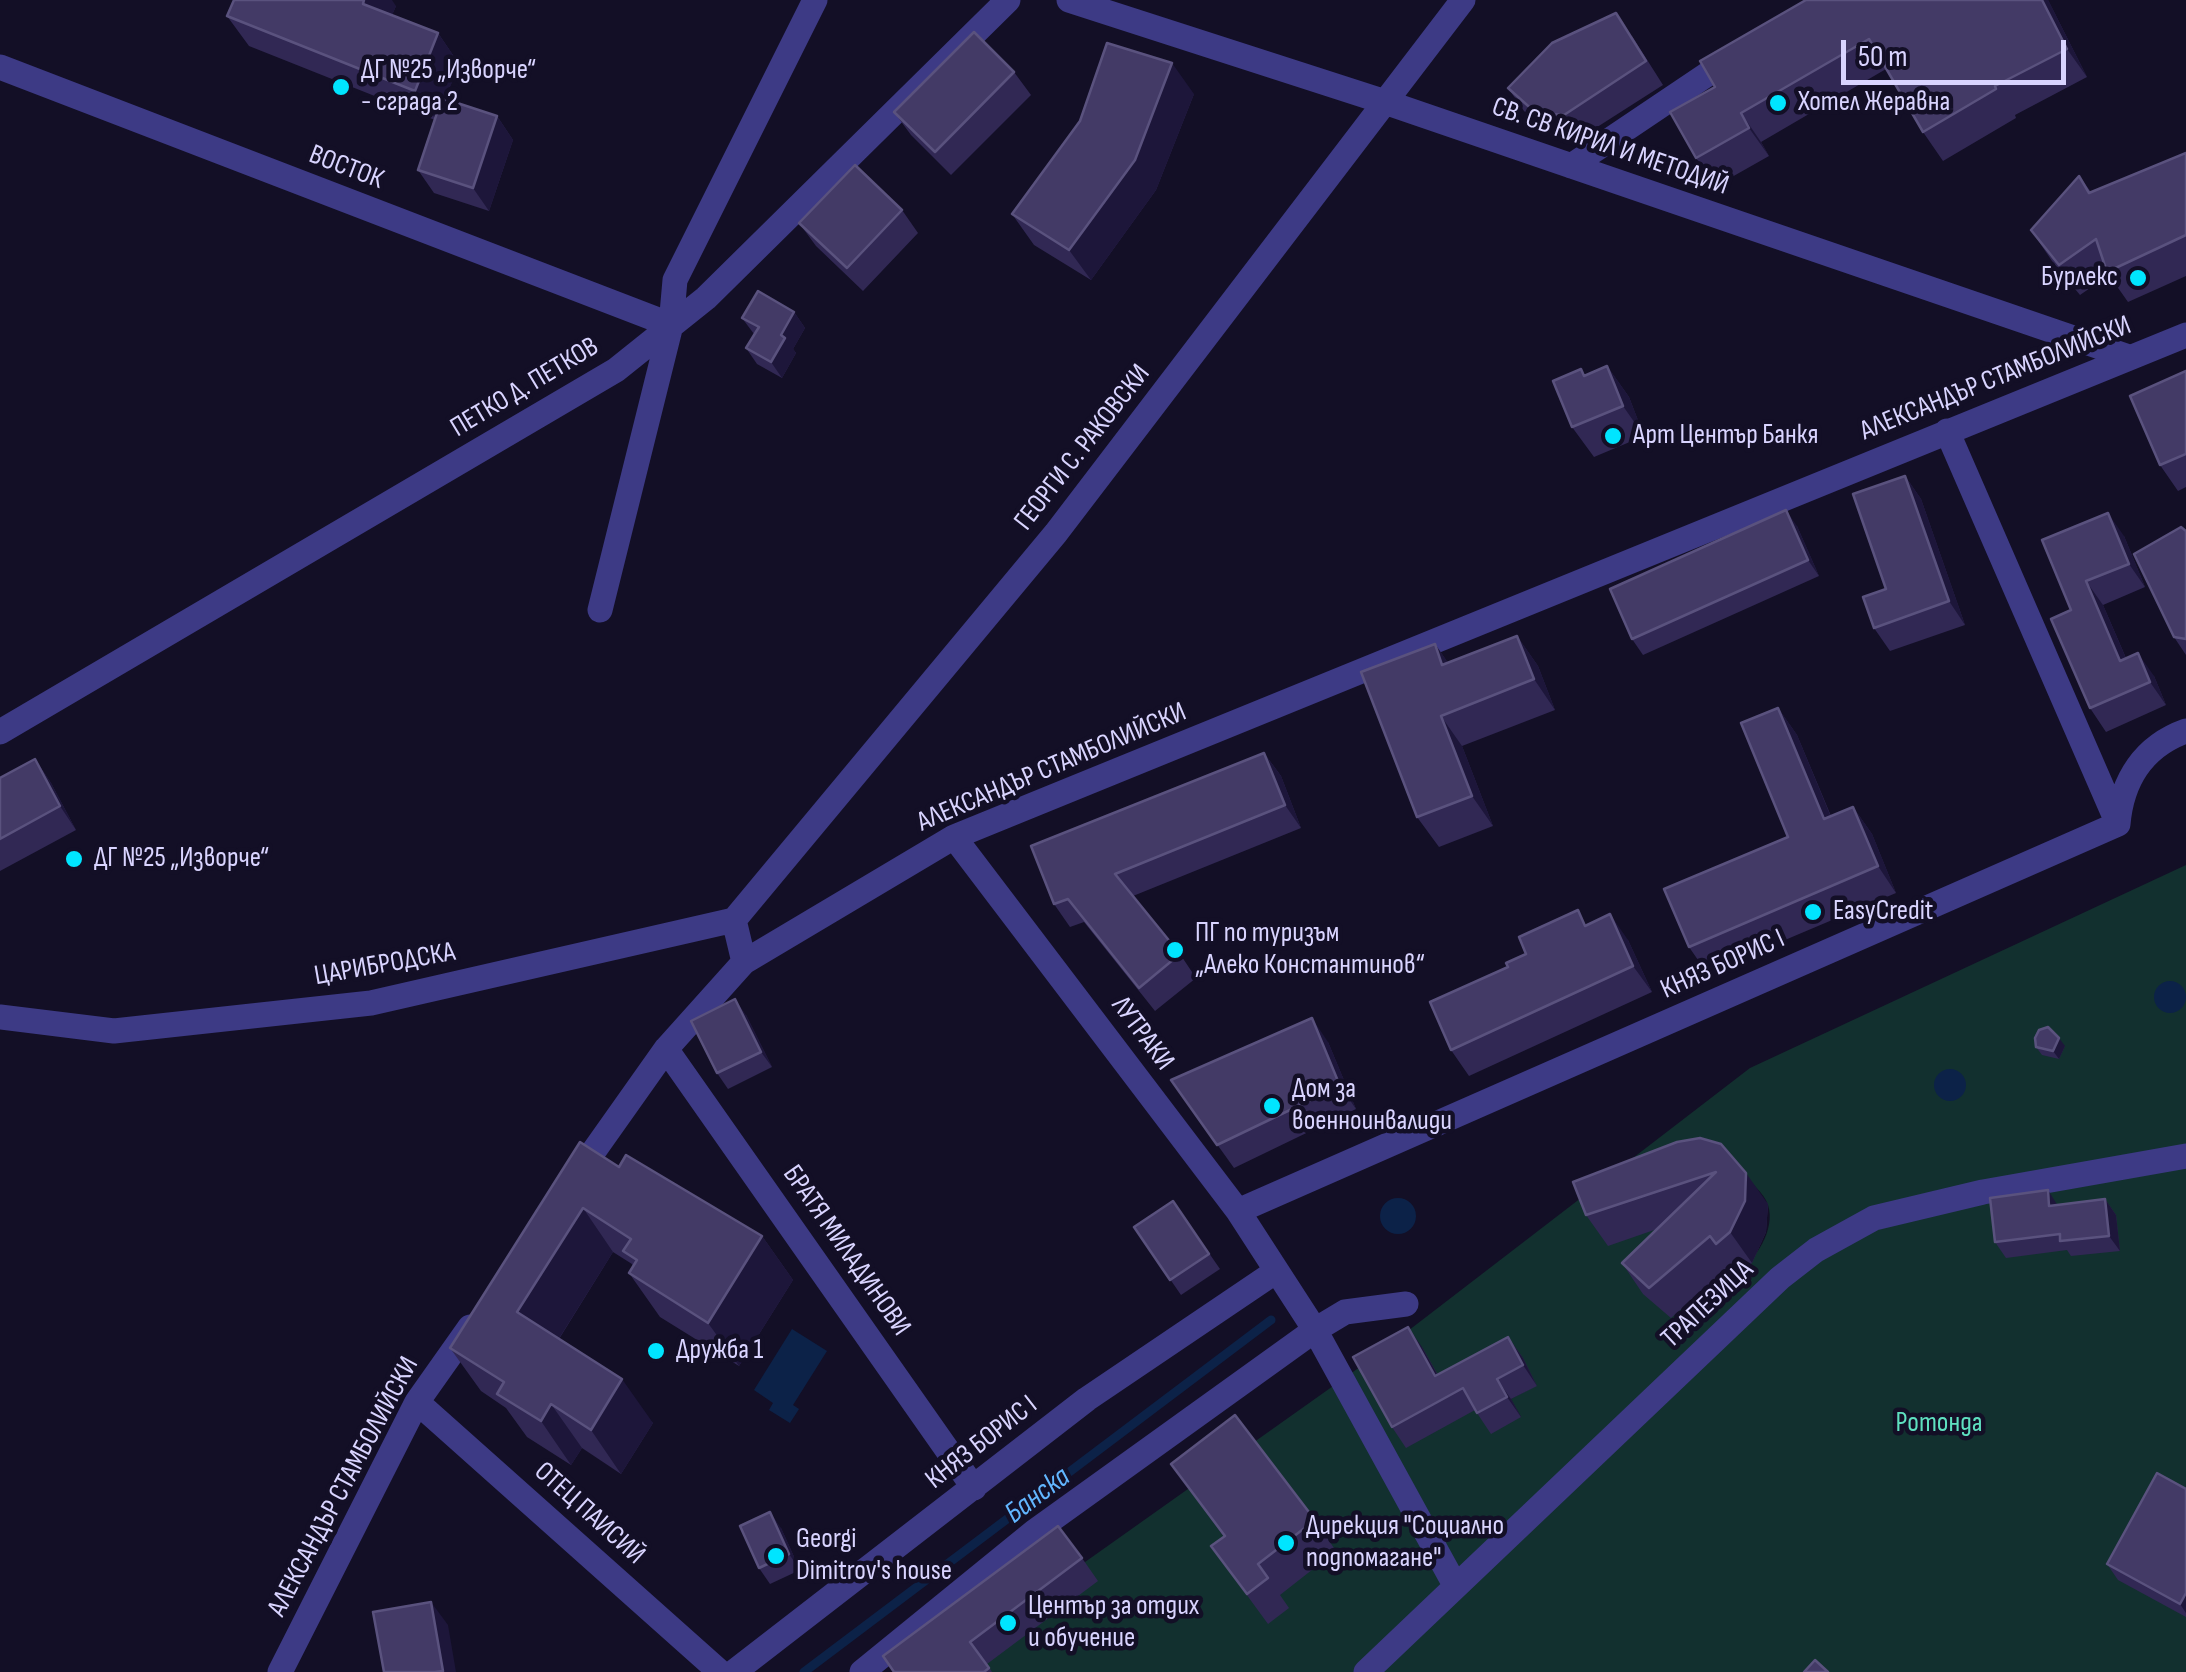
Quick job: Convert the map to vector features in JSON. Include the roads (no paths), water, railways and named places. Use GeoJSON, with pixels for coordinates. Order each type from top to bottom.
{"type":"FeatureCollection","features":[{"type":"Feature","properties":{"kind":"street"},"geometry":{"type":"LineString","coordinates":[[600,610],[670,325],[675,280],[815,0]]}},
{"type":"Feature","properties":{"kind":"street","name":"ПЕТКО Д. ПЕТКОВ"},"geometry":{"type":"LineString","coordinates":[[0,732],[616,370],[706,298],[1008,0]]}},
{"type":"Feature","properties":{"kind":"street","name":"СВ. СВ КИРИЛ И МЕТОДИЙ"},"geometry":{"type":"LineString","coordinates":[[1069,0],[1384,102],[2129,357]]}},
{"type":"Feature","properties":{"kind":"street","name":"ГЕОРГИ С. РАКОВСКИ"},"geometry":{"type":"LineString","coordinates":[[734,920],[1056,533],[1464,0]]}},
{"type":"Feature","properties":{"kind":"street"},"geometry":{"type":"LineString","coordinates":[[1571,166],[1760,40]]}},
{"type":"Feature","properties":{"kind":"street","name":"ВОСТОК"},"geometry":{"type":"LineString","coordinates":[[0,67],[670,325]]}},
{"type":"Feature","properties":{"kind":"street","name":"АЛЕКСАНДЪР СТАМБОЛИЙСКИ"},"geometry":{"type":"LineString","coordinates":[[564,1193],[666,1049],[744,962],[954,837],[2186,335]]}},
{"type":"Feature","properties":{"kind":"street"},"geometry":{"type":"LineString","coordinates":[[1947,431],[2118,824]]}},
{"type":"Feature","properties":{"kind":"street"},"geometry":{"type":"LineString","coordinates":[[2118,824],[2120,800],[2145,754],[2186,730]]}},
{"type":"Feature","properties":{"kind":"street","name":"КНЯЗ БОРИС I"},"geometry":{"type":"LineString","coordinates":[[1238,1211],[2118,824]]}},
{"type":"Feature","properties":{"kind":"street","name":"ЛУТРАКИ"},"geometry":{"type":"LineString","coordinates":[[954,837],[1238,1211],[1316,1330],[1455,1585]]}},
{"type":"Feature","properties":{"kind":"street"},"geometry":{"type":"LineString","coordinates":[[734,920],[744,962]]}},
{"type":"Feature","properties":{"kind":"street","name":"ЦАРИБРОДСКА"},"geometry":{"type":"LineString","coordinates":[[0,1018],[114,1032],[371,1003],[734,920]]}},
{"type":"Feature","properties":{"kind":"street","name":"БРАТЯ МИЛАДИНОВИ"},"geometry":{"type":"LineString","coordinates":[[666,1049],[974,1488]]}},
{"type":"Feature","properties":{"kind":"street","name":"ТРАПЕЗИЦА"},"geometry":{"type":"LineString","coordinates":[[1366,1672],[1780,1278],[1816,1250],[1874,1218],[1984,1192],[2186,1156]]}},
{"type":"Feature","properties":{"kind":"street","name":"КНЯЗ БОРИС I"},"geometry":{"type":"LineString","coordinates":[[734,1672],[1087,1398],[1275,1272]]}},
{"type":"Feature","properties":{"kind":"street"},"geometry":{"type":"LineString","coordinates":[[862,1672],[1034,1532],[1316,1330],[1345,1312],[1406,1304]]}},
{"type":"Feature","properties":{"kind":"street","name":"АЛЕКСАНДЪР СТАМБОЛИЙСКИ"},"geometry":{"type":"LineString","coordinates":[[280,1672],[417,1402],[485,1306]]}},
{"type":"Feature","properties":{"kind":"street","name":"ОТЕЦ ПАИСИЙ"},"geometry":{"type":"LineString","coordinates":[[417,1402],[720,1672]]}},
{"type":"Feature","properties":{"kind":"water"},"geometry":{"type":"Polygon","coordinates":[[[2170,981],[2181,986],[2186,997],[2181,1008],[2170,1013],[2159,1008],[2154,997],[2159,986],[2170,981]]]}},
{"type":"Feature","properties":{"kind":"water"},"geometry":{"type":"Polygon","coordinates":[[[1950,1069],[1961,1074],[1966,1085],[1961,1096],[1950,1101],[1939,1096],[1934,1085],[1939,1074],[1950,1069]]]}},
{"type":"Feature","properties":{"kind":"water"},"geometry":{"type":"Polygon","coordinates":[[[1398,1198],[1411,1203],[1416,1216],[1411,1229],[1398,1234],[1385,1229],[1380,1216],[1385,1203],[1398,1198]]]}},
{"type":"Feature","properties":{"kind":"water"},"geometry":{"type":"Polygon","coordinates":[[[792,1329],[827,1351],[793,1405],[799,1409],[790,1423],[769,1410],[773,1403],[754,1390],[792,1329]]]}},
{"type":"Feature","properties":{"kind":"waterway","name":"Банска"},"geometry":{"type":"LineString","coordinates":[[804,1672],[1271,1320]]}},
{"type":"Feature","properties":{"kind":"place","name":"ДГ №25 „Изворче“ - сграда 2"},"geometry":{"type":"Point","coordinates":[341,87]}},
{"type":"Feature","properties":{"kind":"place","name":"Хотел Жеравна"},"geometry":{"type":"Point","coordinates":[1778,103]}},
{"type":"Feature","properties":{"kind":"place","name":"Бурлекс"},"geometry":{"type":"Point","coordinates":[2138,278]}},
{"type":"Feature","properties":{"kind":"place","name":"Арт Център Банкя"},"geometry":{"type":"Point","coordinates":[1613,436]}},
{"type":"Feature","properties":{"kind":"place","name":"ДГ №25 „Изворче“"},"geometry":{"type":"Point","coordinates":[74,859]}},
{"type":"Feature","properties":{"kind":"place","name":"EasyCredit"},"geometry":{"type":"Point","coordinates":[1813,912]}},
{"type":"Feature","properties":{"kind":"place","name":"ПГ по туризъм „Алеко Константинов“"},"geometry":{"type":"Point","coordinates":[1175,950]}},
{"type":"Feature","properties":{"kind":"place","name":"Дом за военноинвалиди"},"geometry":{"type":"Point","coordinates":[1272,1106]}},
{"type":"Feature","properties":{"kind":"place","name":"Дружба 1"},"geometry":{"type":"Point","coordinates":[656,1351]}},
{"type":"Feature","properties":{"kind":"place","name":"Дирекция \"Социално подпомагане\""},"geometry":{"type":"Point","coordinates":[1286,1543]}},
{"type":"Feature","properties":{"kind":"place","name":"Georgi Dimitrov's house"},"geometry":{"type":"Point","coordinates":[776,1556]}},
{"type":"Feature","properties":{"kind":"place","name":"Център за отдих и обучение"},"geometry":{"type":"Point","coordinates":[1008,1623]}},
{"type":"Feature","properties":{"kind":"park label","name":"Ротонда"},"geometry":{"type":"Point","coordinates":[1939,1424]}}]}
